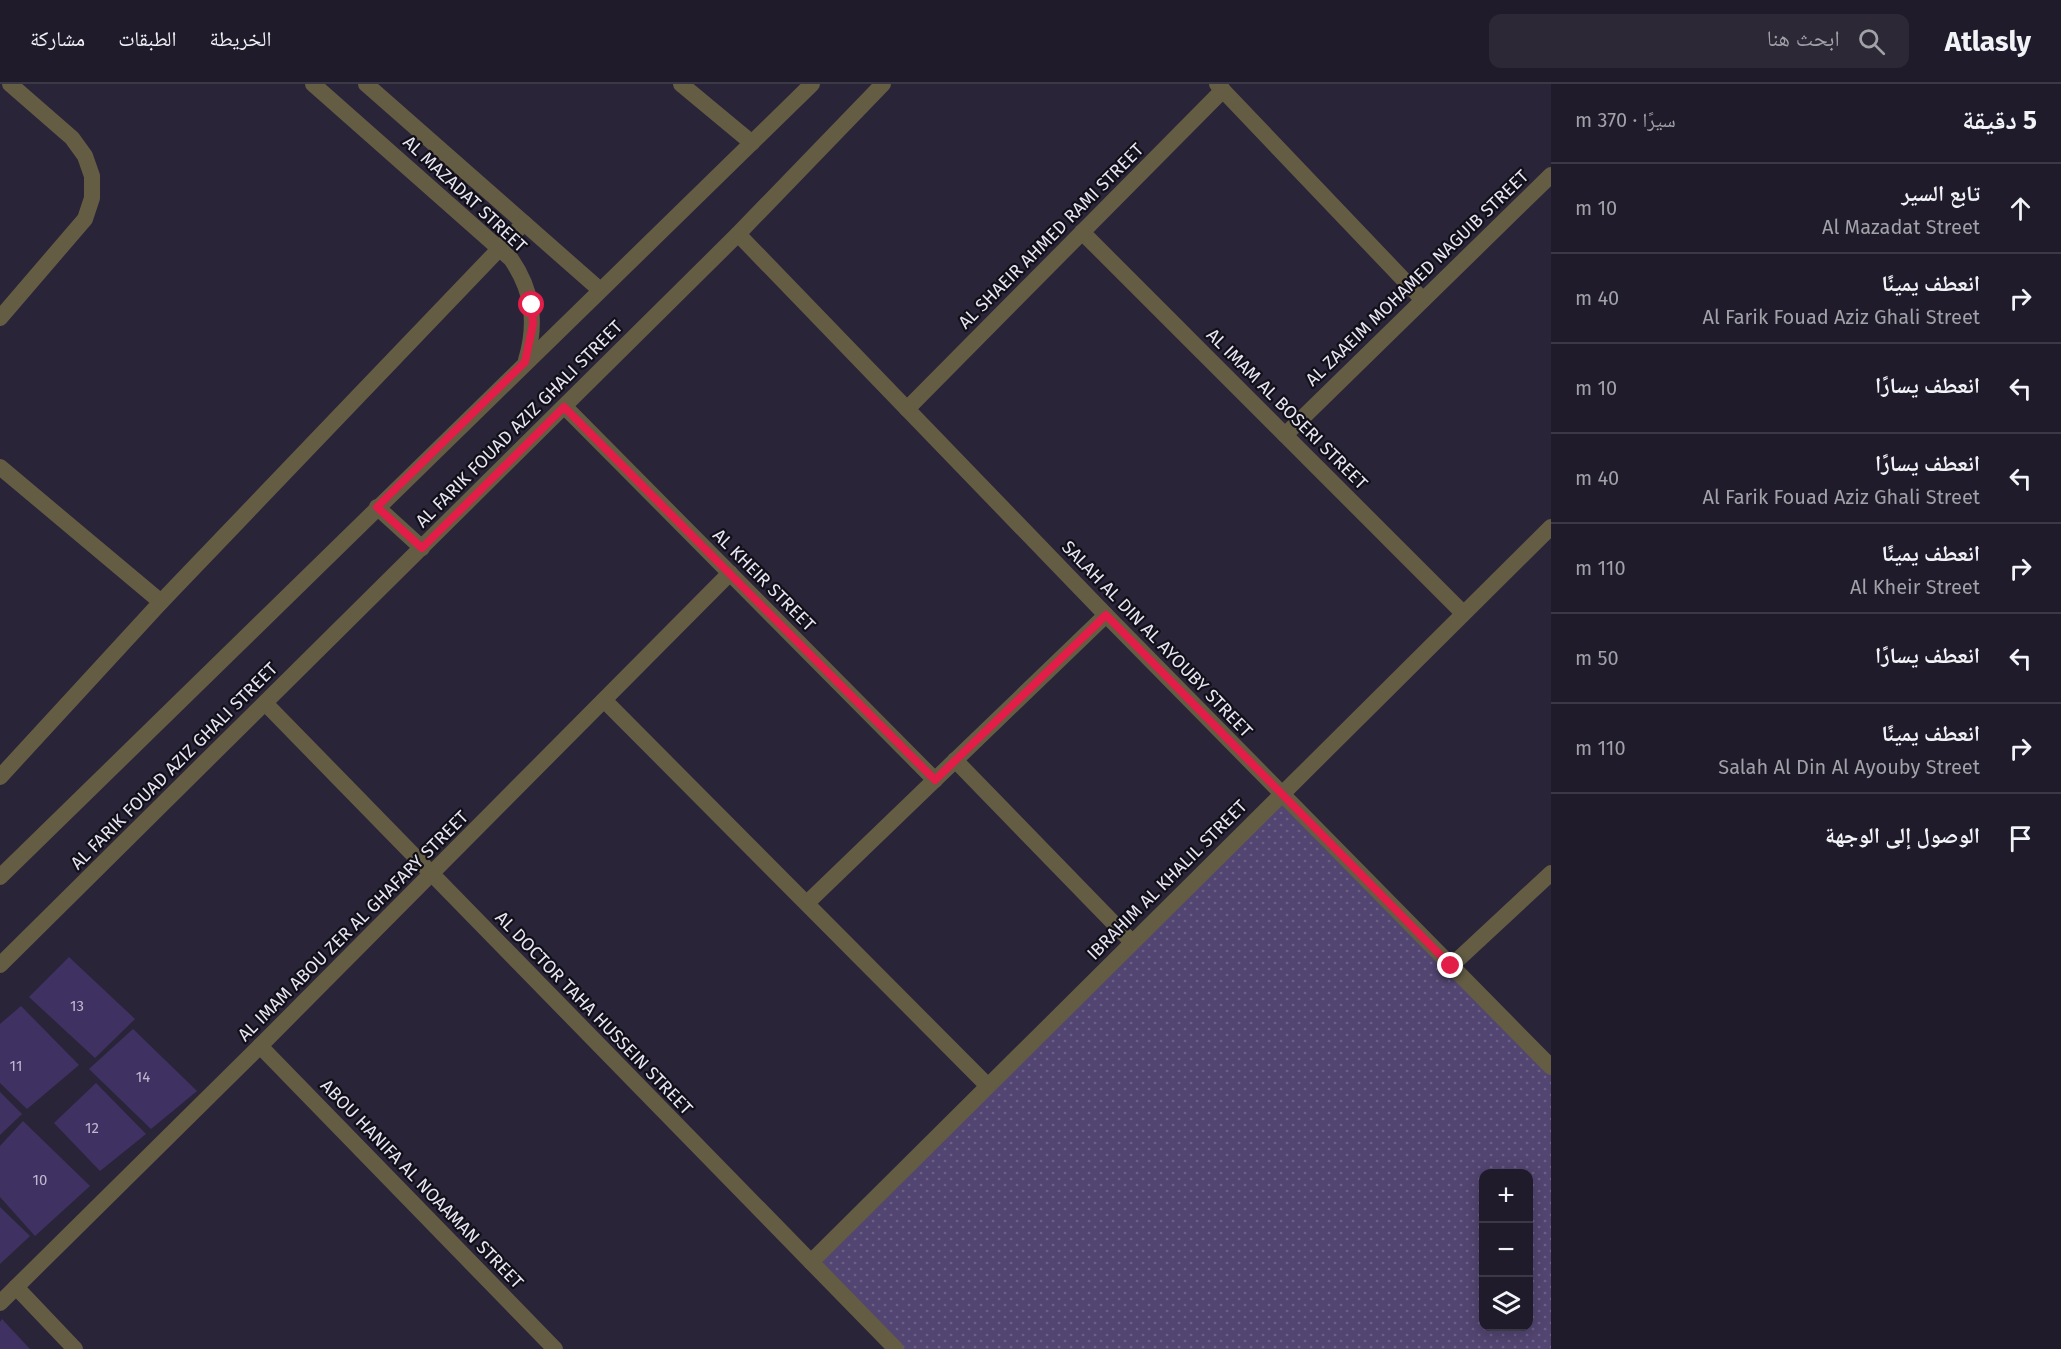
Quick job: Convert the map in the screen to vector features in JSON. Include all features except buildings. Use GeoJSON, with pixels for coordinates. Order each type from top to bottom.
{"type":"FeatureCollection","features":[{"type":"Feature","properties":{"kind":"street"},"geometry":{"type":"LineString","coordinates":[[0,318],[85,219],[92,198],[92,176],[85,156],[72,138],[10,84]]}},
{"type":"Feature","properties":{"kind":"street","name":"AL MAZADAT STREET"},"geometry":{"type":"LineString","coordinates":[[313,84],[500,247],[520,272],[532,305],[533,324],[525,362]]}},
{"type":"Feature","properties":{"kind":"street","name":"AL MAZADAT STREET"},"geometry":{"type":"LineString","coordinates":[[366,84],[599,289]]}},
{"type":"Feature","properties":{"kind":"street"},"geometry":{"type":"LineString","coordinates":[[681,84],[752,143]]}},
{"type":"Feature","properties":{"kind":"street"},"geometry":{"type":"LineString","coordinates":[[0,877],[599,289],[812,84]]}},
{"type":"Feature","properties":{"kind":"street","name":"AL FARIK FOUAD AZIZ GHALI STREET"},"geometry":{"type":"LineString","coordinates":[[0,965],[738,234],[883,84]]}},
{"type":"Feature","properties":{"kind":"street"},"geometry":{"type":"LineString","coordinates":[[1220,87],[1423,300]]}},
{"type":"Feature","properties":{"kind":"street","name":"AL SHAEIR AHMED RAMI STREET"},"geometry":{"type":"LineString","coordinates":[[907,409],[1082,232],[1220,87]]}},
{"type":"Feature","properties":{"kind":"street","name":"AL ZAAEIM MOHAMED NAGUIB STREET"},"geometry":{"type":"LineString","coordinates":[[1285,435],[1551,175]]}},
{"type":"Feature","properties":{"kind":"street"},"geometry":{"type":"LineString","coordinates":[[0,777],[161,602],[524,223]]}},
{"type":"Feature","properties":{"kind":"street","name":"AL IMAM AL BOSERI STREET"},"geometry":{"type":"LineString","coordinates":[[1082,232],[1463,613]]}},
{"type":"Feature","properties":{"kind":"street","name":"SALAH AL DIN AL AYOUBY STREET"},"geometry":{"type":"LineString","coordinates":[[738,234],[1106,615],[1551,1067]]}},
{"type":"Feature","properties":{"kind":"street","name":"AL KHEIR STREET"},"geometry":{"type":"LineString","coordinates":[[564,407],[935,780]]}},
{"type":"Feature","properties":{"kind":"street"},"geometry":{"type":"LineString","coordinates":[[0,467],[161,602]]}},
{"type":"Feature","properties":{"kind":"street"},"geometry":{"type":"LineString","coordinates":[[377,507],[422,548]]}},
{"type":"Feature","properties":{"kind":"street","name":"IBRAHIM AL KHALIL STREET"},"geometry":{"type":"LineString","coordinates":[[811,1262],[1551,526]]}},
{"type":"Feature","properties":{"kind":"street","name":"AL IMAM ABOU ZER AL GHAFARY STREET"},"geometry":{"type":"LineString","coordinates":[[0,1303],[432,875],[730,573]]}},
{"type":"Feature","properties":{"kind":"street"},"geometry":{"type":"LineString","coordinates":[[807,903],[1106,615]]}},
{"type":"Feature","properties":{"kind":"street"},"geometry":{"type":"LineString","coordinates":[[605,701],[987,1085]]}},
{"type":"Feature","properties":{"kind":"street","name":"AL DOCTOR TAHA HUSSEIN STREET"},"geometry":{"type":"LineString","coordinates":[[265,703],[896,1349]]}},
{"type":"Feature","properties":{"kind":"street"},"geometry":{"type":"LineString","coordinates":[[956,760],[1132,942]]}},
{"type":"Feature","properties":{"kind":"street"},"geometry":{"type":"LineString","coordinates":[[1451,966],[1551,873]]}},
{"type":"Feature","properties":{"kind":"street","name":"ABOU HANIFA AL NOAAMAN STREET"},"geometry":{"type":"LineString","coordinates":[[260,1046],[555,1349]]}},
{"type":"Feature","properties":{"kind":"street"},"geometry":{"type":"LineString","coordinates":[[16,1287],[75,1349]]}},
{"type":"Feature","properties":{"kind":"shaded area"},"geometry":{"type":"Polygon","coordinates":[[[1282,793],[1551,1067],[1551,1349],[896,1349],[811,1262],[1282,793]]]}},
{"type":"Feature","properties":{"kind":"route"},"geometry":{"type":"LineString","coordinates":[[532,305],[531,343],[525,362],[377,507],[422,548],[564,407],[935,780],[1106,615],[1451,966]]}}]}
